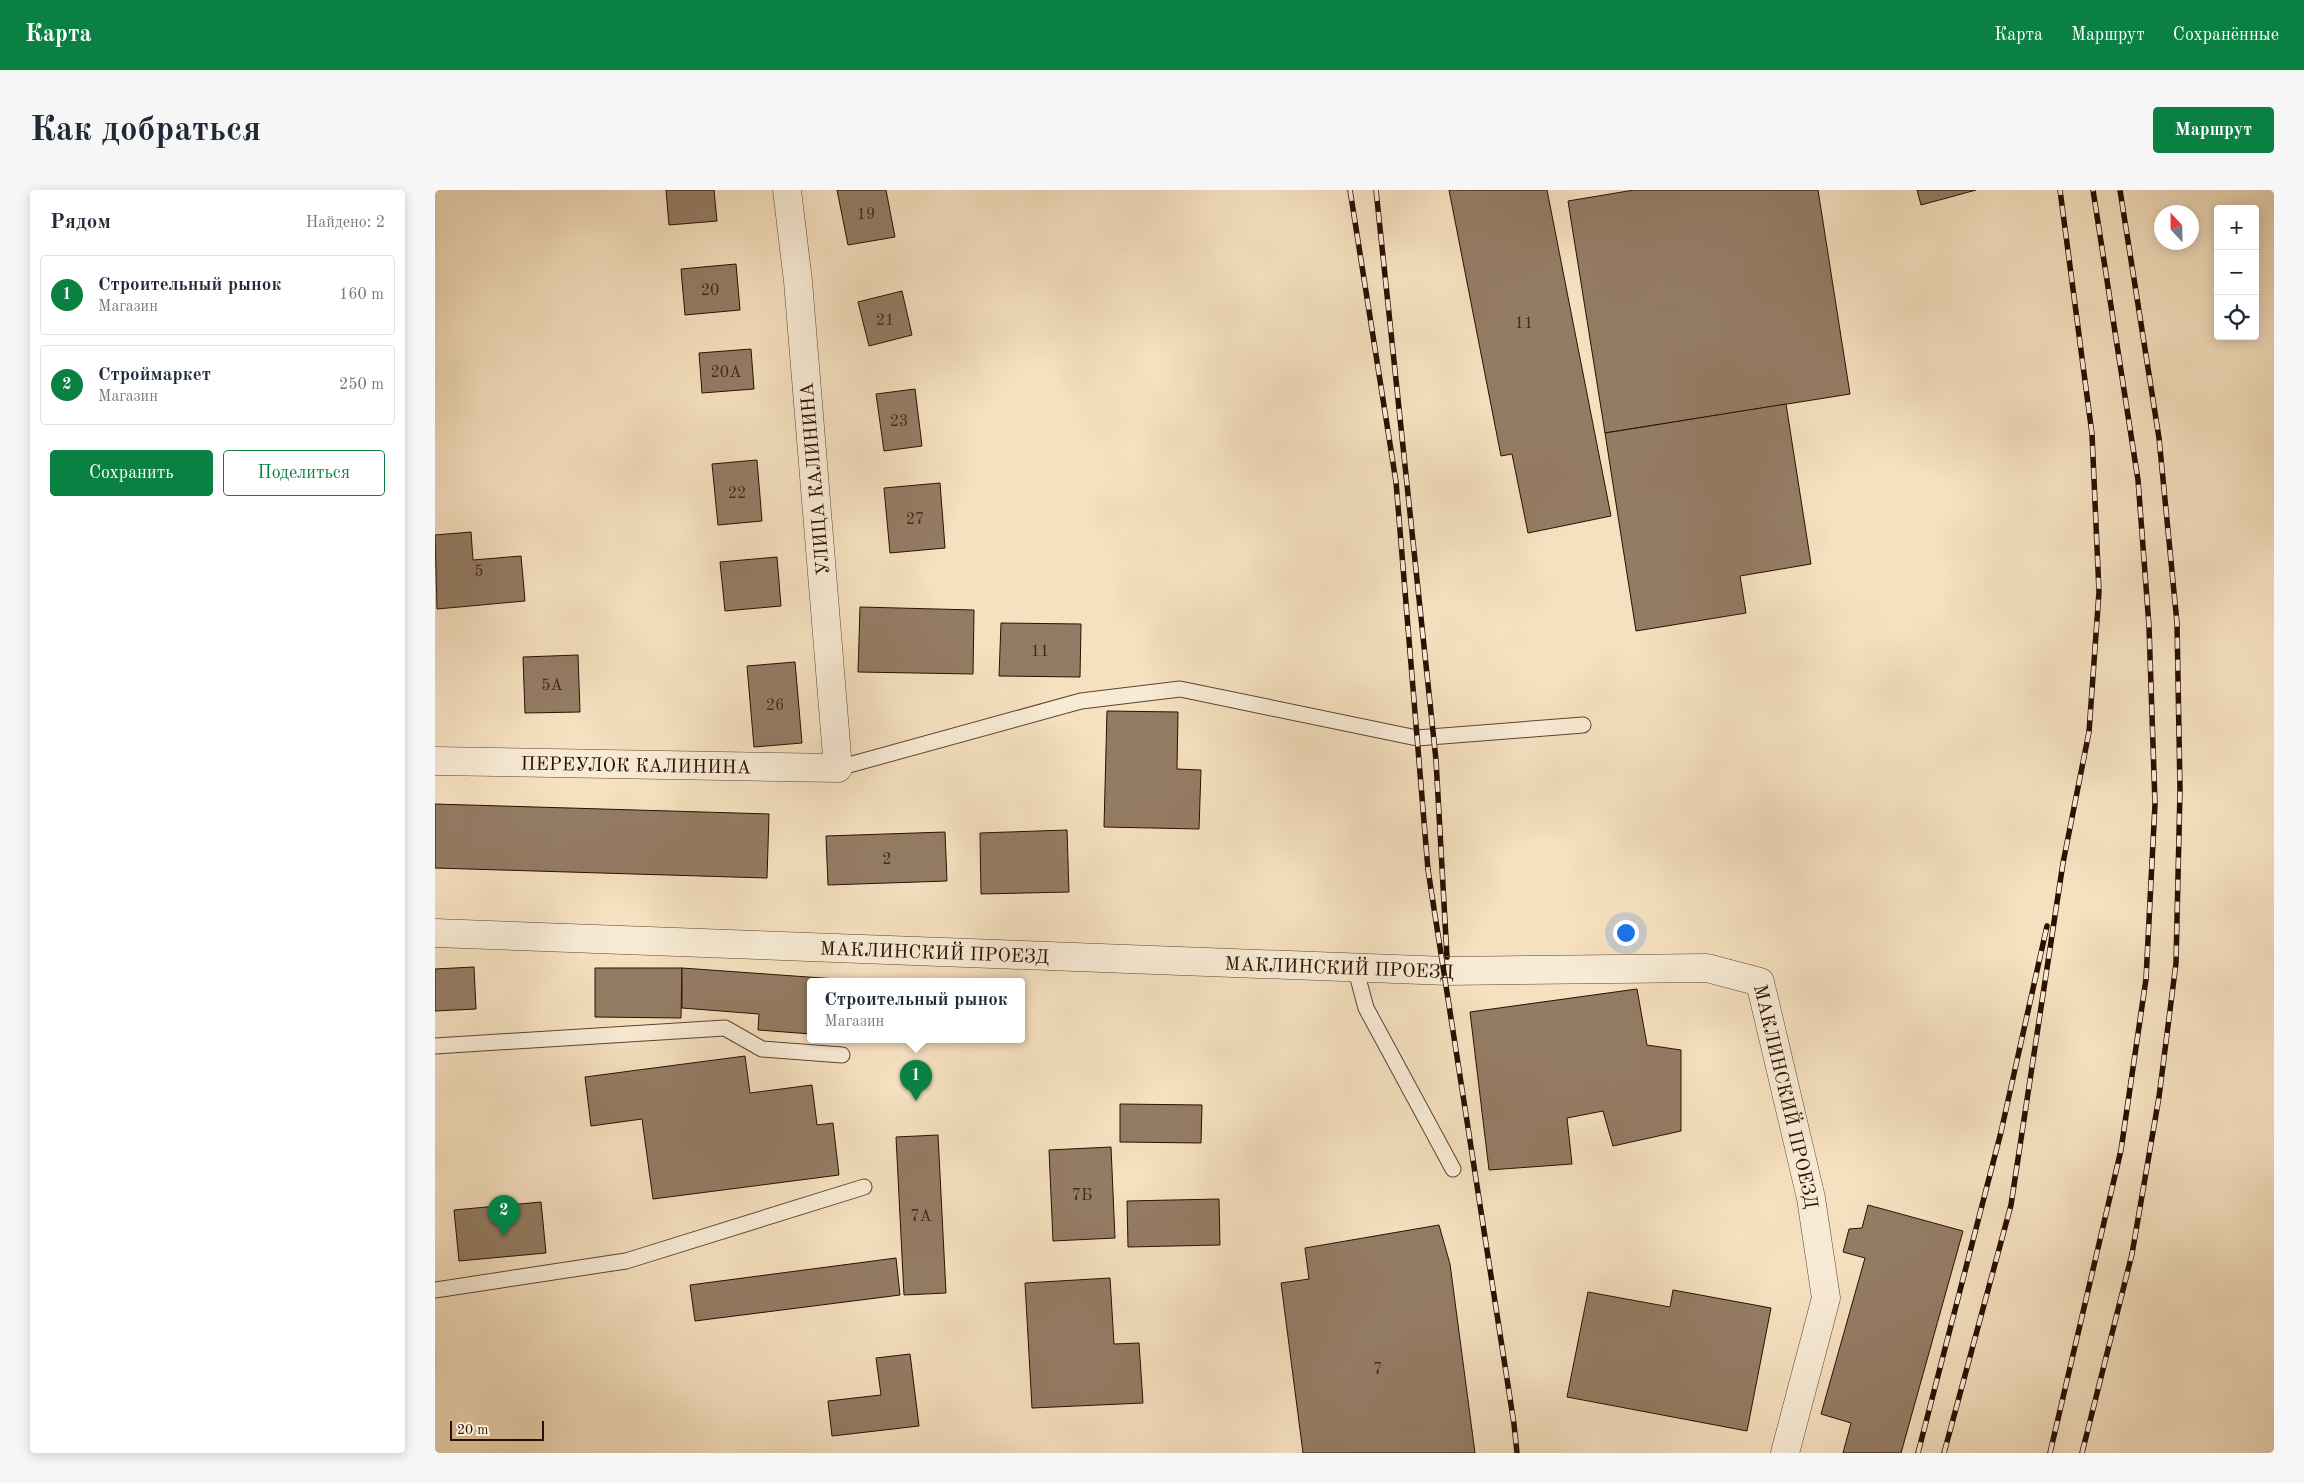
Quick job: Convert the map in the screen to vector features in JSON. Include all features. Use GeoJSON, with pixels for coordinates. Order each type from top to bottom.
{"type":"FeatureCollection","features":[{"type":"Feature","properties":{"kind":"street","name":"УЛИЦА КАЛИНИНА"},"geometry":{"type":"LineString","coordinates":[[787,190],[799,291],[838,768]]}},
{"type":"Feature","properties":{"kind":"street","name":"ПЕРЕУЛОК КАЛИНИНА"},"geometry":{"type":"LineString","coordinates":[[435,761],[838,768]]}},
{"type":"Feature","properties":{"kind":"street","name":"МАКЛИНСКИЙ ПРОЕЗД"},"geometry":{"type":"LineString","coordinates":[[435,932],[1448,971],[1707,968],[1760,982],[1811,1198],[1826,1298],[1785,1453]]}},
{"type":"Feature","properties":{"kind":"lane"},"geometry":{"type":"LineString","coordinates":[[838,768],[1081,701],[1181,689],[1417,738],[1583,725]]}},
{"type":"Feature","properties":{"kind":"lane"},"geometry":{"type":"LineString","coordinates":[[1355,967],[1366,1008],[1453,1169]]}},
{"type":"Feature","properties":{"kind":"lane"},"geometry":{"type":"LineString","coordinates":[[435,1046],[725,1028],[762,1049],[842,1055]]}},
{"type":"Feature","properties":{"kind":"lane"},"geometry":{"type":"LineString","coordinates":[[435,1290],[626,1261],[864,1187]]}},
{"type":"Feature","properties":{"kind":"building"},"geometry":{"type":"Polygon","coordinates":[[[666,190],[714,190],[717,221],[669,225],[666,190]]]}},
{"type":"Feature","properties":{"kind":"building"},"geometry":{"type":"Polygon","coordinates":[[[837,190],[886,190],[895,237],[848,245],[837,190]]]}},
{"type":"Feature","properties":{"kind":"building"},"geometry":{"type":"Polygon","coordinates":[[[1449,190],[1547,190],[1611,516],[1528,533],[1512,454],[1501,456],[1449,190]]]}},
{"type":"Feature","properties":{"kind":"building"},"geometry":{"type":"Polygon","coordinates":[[[1634,190],[1818,190],[1850,394],[1605,433],[1568,201],[1634,190]]]}},
{"type":"Feature","properties":{"kind":"building"},"geometry":{"type":"Polygon","coordinates":[[[1917,190],[1976,190],[1921,205],[1917,190]]]}},
{"type":"Feature","properties":{"kind":"building"},"geometry":{"type":"Polygon","coordinates":[[[736,264],[740,310],[685,315],[681,269],[736,264]]]}},
{"type":"Feature","properties":{"kind":"building"},"geometry":{"type":"Polygon","coordinates":[[[902,291],[912,335],[869,346],[858,302],[902,291]]]}},
{"type":"Feature","properties":{"kind":"building"},"geometry":{"type":"Polygon","coordinates":[[[751,349],[754,389],[702,393],[699,353],[751,349]]]}},
{"type":"Feature","properties":{"kind":"building"},"geometry":{"type":"Polygon","coordinates":[[[915,389],[922,446],[884,451],[876,394],[915,389]]]}},
{"type":"Feature","properties":{"kind":"building"},"geometry":{"type":"Polygon","coordinates":[[[1786,404],[1811,564],[1740,576],[1746,613],[1636,631],[1605,433],[1786,404]]]}},
{"type":"Feature","properties":{"kind":"building"},"geometry":{"type":"Polygon","coordinates":[[[757,460],[762,521],[718,525],[712,464],[757,460]]]}},
{"type":"Feature","properties":{"kind":"building"},"geometry":{"type":"Polygon","coordinates":[[[940,483],[945,548],[890,553],[884,488],[940,483]]]}},
{"type":"Feature","properties":{"kind":"building"},"geometry":{"type":"Polygon","coordinates":[[[471,532],[473,560],[521,556],[525,601],[437,609],[435,535],[471,532]]]}},
{"type":"Feature","properties":{"kind":"building"},"geometry":{"type":"Polygon","coordinates":[[[777,557],[781,606],[725,611],[720,562],[777,557]]]}},
{"type":"Feature","properties":{"kind":"building"},"geometry":{"type":"Polygon","coordinates":[[[860,607],[974,610],[973,674],[858,672],[860,607]]]}},
{"type":"Feature","properties":{"kind":"building"},"geometry":{"type":"Polygon","coordinates":[[[1001,623],[1081,624],[1080,677],[999,676],[1001,623]]]}},
{"type":"Feature","properties":{"kind":"building"},"geometry":{"type":"Polygon","coordinates":[[[578,655],[580,712],[525,713],[523,657],[578,655]]]}},
{"type":"Feature","properties":{"kind":"building"},"geometry":{"type":"Polygon","coordinates":[[[795,662],[802,743],[754,747],[747,666],[795,662]]]}},
{"type":"Feature","properties":{"kind":"building"},"geometry":{"type":"Polygon","coordinates":[[[1107,711],[1178,712],[1177,769],[1201,770],[1199,829],[1104,827],[1107,711]]]}},
{"type":"Feature","properties":{"kind":"building"},"geometry":{"type":"Polygon","coordinates":[[[435,804],[769,814],[767,878],[435,868],[435,804]]]}},
{"type":"Feature","properties":{"kind":"building"},"geometry":{"type":"Polygon","coordinates":[[[1067,830],[1069,892],[981,894],[980,833],[1067,830]]]}},
{"type":"Feature","properties":{"kind":"building"},"geometry":{"type":"Polygon","coordinates":[[[945,832],[947,881],[828,885],[826,836],[945,832]]]}},
{"type":"Feature","properties":{"kind":"building"},"geometry":{"type":"Polygon","coordinates":[[[474,967],[476,1009],[435,1011],[435,969],[474,967]]]}},
{"type":"Feature","properties":{"kind":"building"},"geometry":{"type":"Polygon","coordinates":[[[595,968],[682,968],[681,1018],[595,1017],[595,968]]]}},
{"type":"Feature","properties":{"kind":"building"},"geometry":{"type":"Polygon","coordinates":[[[682,968],[822,978],[807,978],[807,1034],[758,1030],[759,1014],[682,1008],[682,968]]]}},
{"type":"Feature","properties":{"kind":"building"},"geometry":{"type":"Polygon","coordinates":[[[1637,989],[1647,1045],[1681,1050],[1681,1131],[1613,1146],[1603,1111],[1567,1118],[1572,1164],[1489,1170],[1470,1012],[1637,989]]]}},
{"type":"Feature","properties":{"kind":"building"},"geometry":{"type":"Polygon","coordinates":[[[745,1056],[750,1093],[812,1085],[817,1125],[833,1123],[839,1175],[653,1199],[642,1119],[591,1126],[585,1077],[745,1056]]]}},
{"type":"Feature","properties":{"kind":"building"},"geometry":{"type":"Polygon","coordinates":[[[1120,1104],[1202,1105],[1201,1143],[1120,1142],[1120,1104]]]}},
{"type":"Feature","properties":{"kind":"building"},"geometry":{"type":"Polygon","coordinates":[[[938,1135],[946,1293],[904,1295],[896,1137],[938,1135]]]}},
{"type":"Feature","properties":{"kind":"building"},"geometry":{"type":"Polygon","coordinates":[[[1111,1147],[1115,1238],[1053,1241],[1049,1150],[1111,1147]]]}},
{"type":"Feature","properties":{"kind":"building"},"geometry":{"type":"Polygon","coordinates":[[[1219,1199],[1220,1245],[1128,1247],[1127,1201],[1219,1199]]]}},
{"type":"Feature","properties":{"kind":"building"},"geometry":{"type":"Polygon","coordinates":[[[541,1202],[546,1253],[459,1261],[454,1210],[541,1202]]]}},
{"type":"Feature","properties":{"kind":"building"},"geometry":{"type":"Polygon","coordinates":[[[1868,1205],[1963,1231],[1901,1453],[1843,1453],[1851,1423],[1821,1414],[1865,1258],[1843,1252],[1849,1229],[1862,1228],[1868,1205]]]}},
{"type":"Feature","properties":{"kind":"building"},"geometry":{"type":"Polygon","coordinates":[[[1439,1225],[1450,1264],[1475,1453],[1303,1453],[1281,1283],[1309,1279],[1305,1248],[1439,1225]]]}},
{"type":"Feature","properties":{"kind":"building"},"geometry":{"type":"Polygon","coordinates":[[[896,1258],[900,1295],[695,1321],[690,1285],[896,1258]]]}},
{"type":"Feature","properties":{"kind":"building"},"geometry":{"type":"Polygon","coordinates":[[[1110,1278],[1114,1344],[1139,1343],[1143,1403],[1032,1408],[1025,1283],[1110,1278]]]}},
{"type":"Feature","properties":{"kind":"building"},"geometry":{"type":"Polygon","coordinates":[[[1673,1290],[1771,1308],[1747,1431],[1567,1397],[1588,1292],[1670,1307],[1673,1290]]]}},
{"type":"Feature","properties":{"kind":"building"},"geometry":{"type":"Polygon","coordinates":[[[910,1354],[919,1426],[832,1436],[828,1401],[881,1395],[876,1358],[910,1354]]]}},
{"type":"Feature","properties":{"kind":"railway"},"geometry":{"type":"LineString","coordinates":[[1350,190],[1396,482],[1428,870],[1517,1453]]}},
{"type":"Feature","properties":{"kind":"railway"},"geometry":{"type":"LineString","coordinates":[[1376,190],[1436,760],[1447,957]]}},
{"type":"Feature","properties":{"kind":"railway"},"geometry":{"type":"LineString","coordinates":[[1944,1453],[2011,1205],[2063,863],[2089,732],[2099,592],[2092,434],[2060,190]]}},
{"type":"Feature","properties":{"kind":"railway"},"geometry":{"type":"LineString","coordinates":[[2050,1453],[2121,1150],[2146,979],[2155,804],[2149,626],[2138,480],[2093,190]]}},
{"type":"Feature","properties":{"kind":"railway"},"geometry":{"type":"LineString","coordinates":[[2082,1453],[2132,1254],[2159,1097],[2176,963],[2180,790],[2177,623],[2159,438],[2120,190]]}},
{"type":"Feature","properties":{"kind":"railway"},"geometry":{"type":"LineString","coordinates":[[1918,1453],[2001,1132],[2047,926]]}},
{"type":"Feature","properties":{"kind":"place","name":"Строительный рынок"},"geometry":{"type":"Point","coordinates":[916,1101]}},
{"type":"Feature","properties":{"kind":"place","name":"Строймаркет"},"geometry":{"type":"Point","coordinates":[504,1236]}}]}
